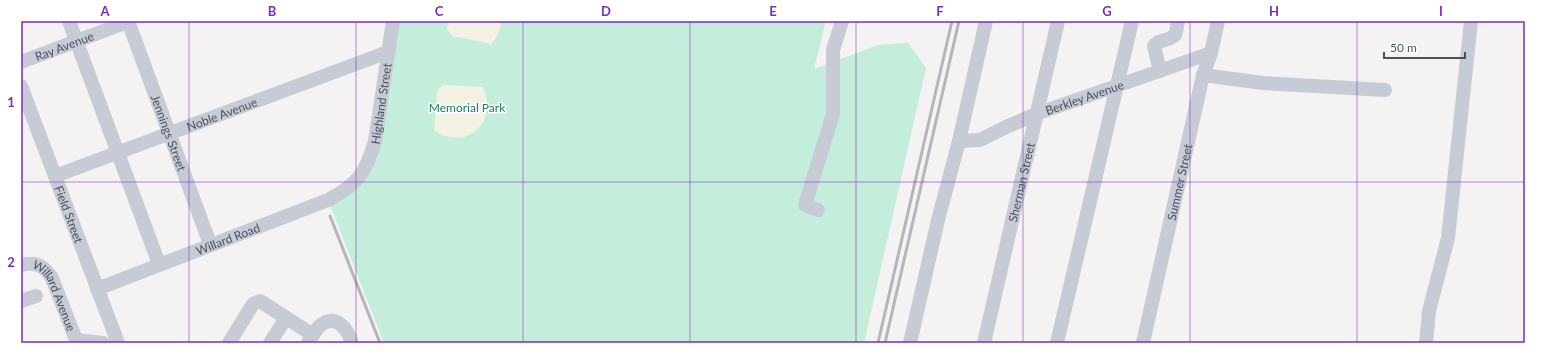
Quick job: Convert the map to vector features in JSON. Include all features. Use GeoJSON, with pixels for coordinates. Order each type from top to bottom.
{"type":"FeatureCollection","features":[{"type":"Feature","properties":{"kind":"street"},"geometry":{"type":"LineString","coordinates":[[69,21],[159,264]]}},
{"type":"Feature","properties":{"kind":"street","name":"Ray Avenue"},"geometry":{"type":"LineString","coordinates":[[21,62],[129,21]]}},
{"type":"Feature","properties":{"kind":"street","name":"Jennings Street"},"geometry":{"type":"LineString","coordinates":[[129,21],[210,244]]}},
{"type":"Feature","properties":{"kind":"street","name":"Highland Street"},"geometry":{"type":"LineString","coordinates":[[356,182],[370,158],[375,141],[393,21]]}},
{"type":"Feature","properties":{"kind":"street"},"geometry":{"type":"LineString","coordinates":[[818,210],[805,205],[833,114],[833,50],[842,21]]}},
{"type":"Feature","properties":{"kind":"street"},"geometry":{"type":"LineString","coordinates":[[910,343],[938,220],[959,141],[986,21]]}},
{"type":"Feature","properties":{"kind":"street","name":"Sherman Street"},"geometry":{"type":"LineString","coordinates":[[984,343],[1058,21]]}},
{"type":"Feature","properties":{"kind":"street"},"geometry":{"type":"LineString","coordinates":[[1057,343],[1132,21]]}},
{"type":"Feature","properties":{"kind":"street"},"geometry":{"type":"LineString","coordinates":[[1160,71],[1154,46],[1155,43],[1175,34],[1178,21]]}},
{"type":"Feature","properties":{"kind":"street","name":"Summer Street"},"geometry":{"type":"LineString","coordinates":[[1142,343],[1203,75],[1211,53],[1218,21]]}},
{"type":"Feature","properties":{"kind":"street"},"geometry":{"type":"LineString","coordinates":[[1426,343],[1429,311],[1448,238],[1471,21]]}},
{"type":"Feature","properties":{"kind":"street","name":"Noble Avenue"},"geometry":{"type":"LineString","coordinates":[[55,176],[388,52]]}},
{"type":"Feature","properties":{"kind":"street","name":"Berkley Avenue"},"geometry":{"type":"LineString","coordinates":[[959,141],[980,140],[1036,114],[1211,53]]}},
{"type":"Feature","properties":{"kind":"street"},"geometry":{"type":"LineString","coordinates":[[1203,75],[1263,83],[1385,90]]}},
{"type":"Feature","properties":{"kind":"street","name":"Field Street"},"geometry":{"type":"LineString","coordinates":[[21,86],[118,343]]}},
{"type":"Feature","properties":{"kind":"street","name":"Willard Road"},"geometry":{"type":"LineString","coordinates":[[97,289],[210,244],[328,200],[343,192],[356,182]]}},
{"type":"Feature","properties":{"kind":"street","name":"Willard Avenue"},"geometry":{"type":"LineString","coordinates":[[21,265],[29,263],[39,265],[46,270],[52,278],[76,342],[103,343]]}},
{"type":"Feature","properties":{"kind":"street"},"geometry":{"type":"LineString","coordinates":[[21,301],[36,296]]}},
{"type":"Feature","properties":{"kind":"street"},"geometry":{"type":"LineString","coordinates":[[229,343],[253,304],[260,302],[286,318],[310,339],[322,324],[336,322],[344,328],[352,343]]}},
{"type":"Feature","properties":{"kind":"street"},"geometry":{"type":"LineString","coordinates":[[270,343],[286,318]]}},
{"type":"Feature","properties":{"kind":"green space","name":"Memorial Park"},"geometry":{"type":"Polygon","coordinates":[[[393,21],[826,21],[814,69],[878,45],[908,43],[926,68],[864,343],[384,343],[328,200],[364,170],[393,21]]]}},
{"type":"Feature","properties":{"kind":"sand"},"geometry":{"type":"Polygon","coordinates":[[[449,21],[501,21],[498,34],[491,44],[452,36],[447,29],[449,21]]]}},
{"type":"Feature","properties":{"kind":"sand"},"geometry":{"type":"Polygon","coordinates":[[[443,85],[483,87],[487,100],[486,112],[483,122],[477,130],[458,138],[446,136],[434,131],[437,91],[443,85]]]}},
{"type":"Feature","properties":{"kind":"railway"},"geometry":{"type":"LineString","coordinates":[[878,343],[952,21]]}},
{"type":"Feature","properties":{"kind":"railway"},"geometry":{"type":"LineString","coordinates":[[885,343],[959,21]]}},
{"type":"Feature","properties":{"kind":"railway"},"geometry":{"type":"LineString","coordinates":[[330,216],[380,343]]}}]}
